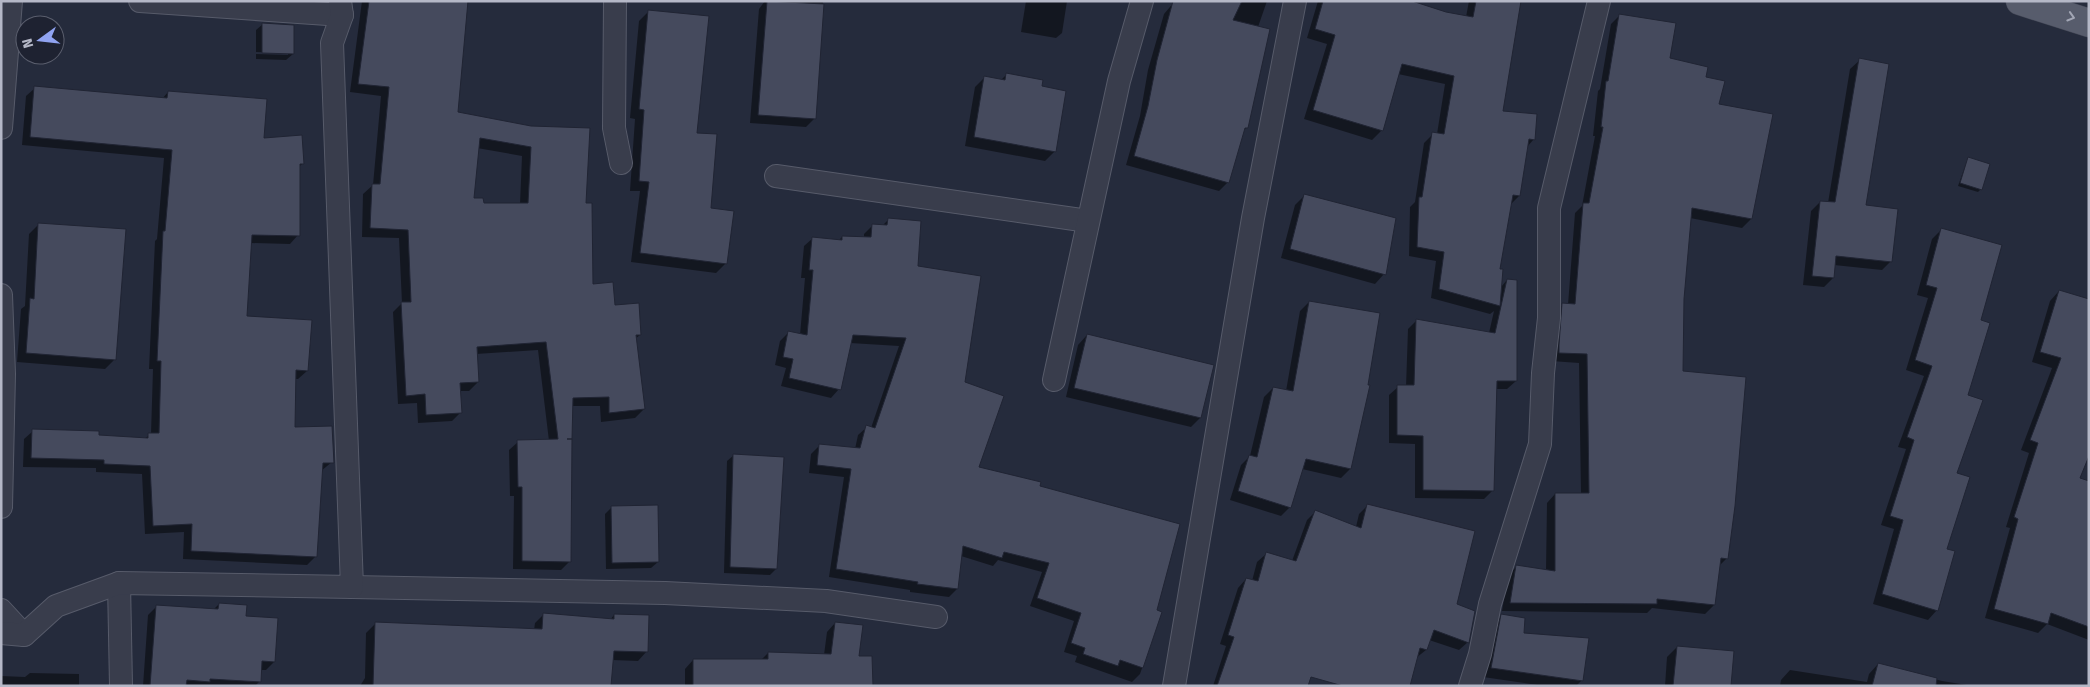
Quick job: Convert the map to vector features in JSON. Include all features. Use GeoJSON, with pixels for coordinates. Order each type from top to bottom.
{"type":"FeatureCollection","features":[{"type":"Feature","properties":{"kind":"main road"},"geometry":{"type":"LineString","coordinates":[[2020,1],[2089,23]]}},
{"type":"Feature","properties":{"kind":"street"},"geometry":{"type":"LineString","coordinates":[[1,128],[11,1]]}},
{"type":"Feature","properties":{"kind":"street"},"geometry":{"type":"LineString","coordinates":[[140,1],[341,8],[332,43],[332,52],[352,587]]}},
{"type":"Feature","properties":{"kind":"street"},"geometry":{"type":"LineString","coordinates":[[615,1],[614,128],[621,163]]}},
{"type":"Feature","properties":{"kind":"street"},"geometry":{"type":"LineString","coordinates":[[1054,380],[1119,81],[1142,1]]}},
{"type":"Feature","properties":{"kind":"street"},"geometry":{"type":"LineString","coordinates":[[1174,686],[1253,218],[1295,1]]}},
{"type":"Feature","properties":{"kind":"street"},"geometry":{"type":"LineString","coordinates":[[1470,686],[1480,654],[1490,604],[1540,444],[1543,374],[1549,318],[1549,208],[1600,1]]}},
{"type":"Feature","properties":{"kind":"street"},"geometry":{"type":"LineString","coordinates":[[776,176],[1088,221]]}},
{"type":"Feature","properties":{"kind":"street"},"geometry":{"type":"LineString","coordinates":[[1,296],[4,374],[1,507]]}},
{"type":"Feature","properties":{"kind":"street"},"geometry":{"type":"LineString","coordinates":[[119,583],[121,686]]}},
{"type":"Feature","properties":{"kind":"street"},"geometry":{"type":"LineString","coordinates":[[1,634],[24,635],[56,606],[119,583],[665,593],[807,600],[889,609],[936,617]]}},
{"type":"Feature","properties":{"kind":"street"},"geometry":{"type":"LineString","coordinates":[[1,610],[24,635]]}},
{"type":"Feature","properties":{"kind":"building"},"geometry":{"type":"Polygon","coordinates":[[[369,1],[468,1],[458,112],[531,126],[590,128],[586,203],[592,203],[593,284],[613,282],[615,305],[639,303],[641,335],[636,335],[645,409],[609,413],[609,397],[573,398],[571,562],[522,561],[522,487],[518,487],[517,440],[558,439],[546,342],[477,347],[479,382],[460,383],[462,413],[426,415],[425,394],[406,396],[401,302],[411,302],[408,230],[370,228],[372,184],[380,184],[389,87],[358,84],[369,1]],[[480,138],[474,198],[483,198],[484,203],[528,203],[531,147],[480,138]]]}},
{"type":"Feature","properties":{"kind":"building"},"geometry":{"type":"Polygon","coordinates":[[[767,1],[824,4],[816,119],[758,115],[767,1]]]}},
{"type":"Feature","properties":{"kind":"building"},"geometry":{"type":"Polygon","coordinates":[[[1173,1],[1242,1],[1233,20],[1270,29],[1248,128],[1245,128],[1229,183],[1134,156],[1173,1]]]}},
{"type":"Feature","properties":{"kind":"building"},"geometry":{"type":"Polygon","coordinates":[[[1323,1],[1412,1],[1446,12],[1473,17],[1476,1],[1521,1],[1503,111],[1537,114],[1535,140],[1529,139],[1520,196],[1513,195],[1500,269],[1503,269],[1500,306],[1439,289],[1444,252],[1417,247],[1419,197],[1422,197],[1432,132],[1444,134],[1454,76],[1402,64],[1383,131],[1313,110],[1335,35],[1315,29],[1323,1]]]}},
{"type":"Feature","properties":{"kind":"building"},"geometry":{"type":"Polygon","coordinates":[[[648,10],[709,16],[697,133],[717,134],[711,208],[734,211],[727,264],[640,253],[649,182],[639,181],[644,110],[639,109],[648,10]]]}},
{"type":"Feature","properties":{"kind":"building"},"geometry":{"type":"Polygon","coordinates":[[[1619,14],[1676,23],[1670,58],[1708,67],[1706,77],[1725,81],[1719,104],[1773,114],[1752,219],[1692,208],[1684,299],[1683,371],[1746,377],[1735,506],[1728,559],[1721,558],[1715,605],[1657,599],[1657,604],[1510,603],[1516,565],[1555,571],[1555,493],[1589,493],[1587,354],[1559,353],[1559,345],[1562,303],[1575,304],[1583,203],[1589,203],[1603,127],[1601,127],[1606,81],[1608,81],[1619,14]]]}},
{"type":"Feature","properties":{"kind":"building"},"geometry":{"type":"Polygon","coordinates":[[[262,23],[294,25],[294,54],[262,53],[262,23]]]}},
{"type":"Feature","properties":{"kind":"building"},"geometry":{"type":"Polygon","coordinates":[[[1859,58],[1889,64],[1866,205],[1898,209],[1892,262],[1836,256],[1834,278],[1812,276],[1820,201],[1835,202],[1859,58]]]}},
{"type":"Feature","properties":{"kind":"building"},"geometry":{"type":"Polygon","coordinates":[[[1006,73],[1043,80],[1042,86],[1066,91],[1056,152],[974,137],[984,76],[1005,80],[1006,73]]]}},
{"type":"Feature","properties":{"kind":"building"},"geometry":{"type":"Polygon","coordinates":[[[34,86],[167,98],[168,91],[267,99],[264,138],[302,135],[304,164],[300,164],[300,236],[252,235],[247,316],[312,320],[308,371],[296,370],[295,427],[332,426],[334,463],[323,463],[317,557],[191,551],[192,524],[153,526],[150,466],[104,464],[104,460],[31,458],[32,429],[99,431],[99,435],[148,438],[148,433],[159,433],[161,361],[157,361],[163,231],[165,231],[172,150],[30,137],[34,86]]]}},
{"type":"Feature","properties":{"kind":"building"},"geometry":{"type":"Polygon","coordinates":[[[1968,157],[1990,164],[1982,190],[1960,183],[1968,157]]]}},
{"type":"Feature","properties":{"kind":"building"},"geometry":{"type":"Polygon","coordinates":[[[1304,194],[1396,218],[1386,275],[1290,249],[1304,194]]]}},
{"type":"Feature","properties":{"kind":"building"},"geometry":{"type":"Polygon","coordinates":[[[888,218],[921,221],[918,266],[981,276],[965,382],[1004,396],[979,467],[1041,482],[1040,486],[1180,524],[1157,610],[1162,612],[1143,668],[1120,660],[1118,666],[1083,654],[1085,648],[1071,643],[1081,613],[1037,598],[1049,563],[1004,552],[1002,558],[963,546],[958,589],[917,584],[918,582],[836,569],[851,469],[817,465],[819,444],[860,448],[866,425],[875,428],[906,338],[853,335],[841,390],[789,378],[793,359],[783,357],[788,331],[807,335],[813,270],[809,270],[812,237],[842,240],[842,236],[871,237],[872,224],[887,225],[888,218]]]}},
{"type":"Feature","properties":{"kind":"building"},"geometry":{"type":"Polygon","coordinates":[[[38,223],[126,229],[116,360],[26,353],[30,298],[34,299],[38,223]]]}},
{"type":"Feature","properties":{"kind":"building"},"geometry":{"type":"Polygon","coordinates":[[[1941,228],[2002,245],[1981,320],[1990,323],[1968,395],[1983,400],[1957,473],[1970,477],[1947,549],[1955,551],[1938,611],[1882,594],[1903,520],[1890,516],[1914,440],[1907,437],[1932,366],[1915,360],[1937,288],[1926,285],[1941,228]]]}},
{"type":"Feature","properties":{"kind":"building"},"geometry":{"type":"Polygon","coordinates":[[[1507,279],[1517,280],[1517,381],[1497,381],[1494,491],[1423,490],[1423,436],[1397,435],[1397,385],[1414,385],[1416,319],[1495,333],[1507,279]]]}},
{"type":"Feature","properties":{"kind":"building"},"geometry":{"type":"Polygon","coordinates":[[[2059,290],[2089,299],[2089,456],[2080,478],[2089,481],[2089,627],[2051,613],[2048,624],[1994,609],[2018,519],[2014,517],[2038,443],[2030,440],[2061,358],[2040,352],[2059,290]]]}},
{"type":"Feature","properties":{"kind":"building"},"geometry":{"type":"Polygon","coordinates":[[[1309,301],[1380,313],[1368,385],[1370,385],[1351,469],[1306,459],[1291,508],[1238,491],[1249,455],[1257,457],[1273,387],[1293,391],[1309,301]]]}},
{"type":"Feature","properties":{"kind":"building"},"geometry":{"type":"Polygon","coordinates":[[[1087,334],[1214,365],[1201,418],[1074,388],[1087,334]]]}},
{"type":"Feature","properties":{"kind":"building"},"geometry":{"type":"Polygon","coordinates":[[[733,454],[784,457],[777,569],[730,567],[733,454]]]}},
{"type":"Feature","properties":{"kind":"building"},"geometry":{"type":"Polygon","coordinates":[[[1367,504],[1475,531],[1457,604],[1475,611],[1469,643],[1434,630],[1427,650],[1420,648],[1410,686],[1343,686],[1311,677],[1308,686],[1217,686],[1234,637],[1228,635],[1246,578],[1258,581],[1266,552],[1296,561],[1315,510],[1361,528],[1367,504]]]}},
{"type":"Feature","properties":{"kind":"building"},"geometry":{"type":"Polygon","coordinates":[[[658,505],[659,562],[612,563],[611,506],[658,505]]]}},
{"type":"Feature","properties":{"kind":"building"},"geometry":{"type":"Polygon","coordinates":[[[219,603],[247,605],[246,616],[278,618],[275,662],[262,661],[261,682],[210,679],[210,682],[187,680],[186,686],[150,686],[156,605],[218,609],[219,603]]]}},
{"type":"Feature","properties":{"kind":"building"},"geometry":{"type":"Polygon","coordinates":[[[543,613],[614,619],[614,614],[649,615],[648,652],[614,651],[611,686],[373,686],[375,622],[542,629],[543,613]]]}},
{"type":"Feature","properties":{"kind":"building"},"geometry":{"type":"Polygon","coordinates":[[[1501,614],[1525,618],[1524,633],[1589,638],[1583,681],[1491,668],[1501,614]]]}},
{"type":"Feature","properties":{"kind":"building"},"geometry":{"type":"Polygon","coordinates":[[[835,622],[863,625],[859,656],[872,656],[873,686],[693,686],[693,659],[768,659],[768,652],[831,654],[835,622]]]}},
{"type":"Feature","properties":{"kind":"building"},"geometry":{"type":"Polygon","coordinates":[[[1677,646],[1734,651],[1731,686],[1673,686],[1677,646]]]}},
{"type":"Feature","properties":{"kind":"building"},"geometry":{"type":"Polygon","coordinates":[[[1878,663],[1937,678],[1936,686],[1872,686],[1878,663]]]}}]}
